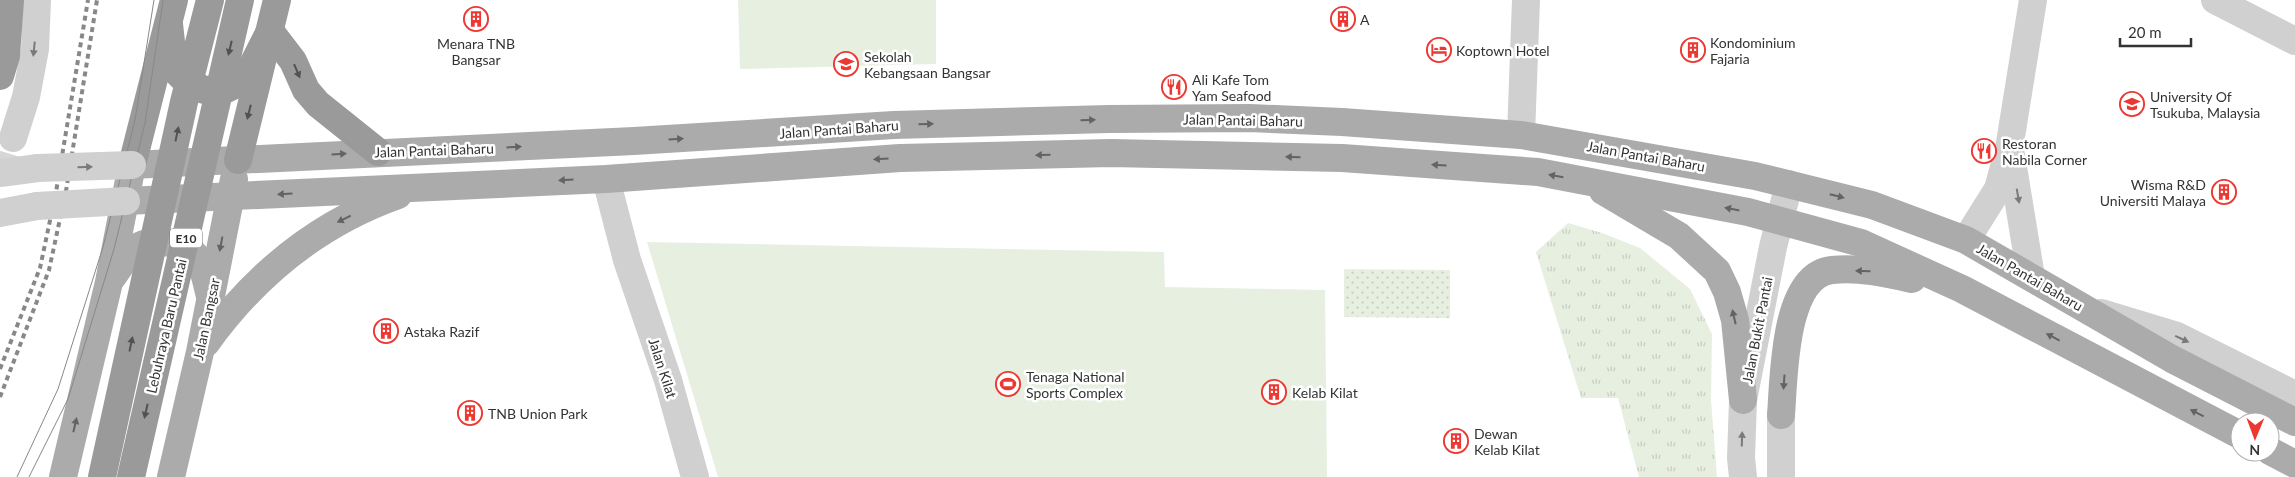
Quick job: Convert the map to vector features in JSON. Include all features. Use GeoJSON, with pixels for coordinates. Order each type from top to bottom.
{"type":"FeatureCollection","features":[{"type":"Feature","properties":{"kind":"highway"},"geometry":{"type":"LineString","coordinates":[[0,76],[6,56],[10,0]]}},
{"type":"Feature","properties":{"kind":"highway","name":"E10"},"geometry":{"type":"LineString","coordinates":[[102,477],[184,102],[210,0]]}},
{"type":"Feature","properties":{"kind":"highway","name":"Lebuhraya Baru Pantai"},"geometry":{"type":"LineString","coordinates":[[131,477],[240,0]]}},
{"type":"Feature","properties":{"kind":"highway"},"geometry":{"type":"LineString","coordinates":[[238,160],[277,0]]}},
{"type":"Feature","properties":{"kind":"highway"},"geometry":{"type":"LineString","coordinates":[[172,12],[174,69],[186,81],[204,90],[226,89],[245,80],[270,31]]}},
{"type":"Feature","properties":{"kind":"highway"},"geometry":{"type":"LineString","coordinates":[[132,165],[172,12]]}},
{"type":"Feature","properties":{"kind":"highway"},"geometry":{"type":"LineString","coordinates":[[270,31],[293,61],[306,90],[318,104],[378,152]]}},
{"type":"Feature","properties":{"kind":"main road","name":"Jalan Pantai Baharu"},"geometry":{"type":"LineString","coordinates":[[132,165],[652,140],[894,125],[1109,119],[1250,118],[1520,134],[1730,171],[1872,205],[1966,240],[2172,358],[2295,422]]}},
{"type":"Feature","properties":{"kind":"main road"},"geometry":{"type":"LineString","coordinates":[[126,202],[606,179],[900,158],[1110,154],[1342,158],[1538,172],[1780,219],[1861,243],[1962,289],[2230,430]]}},
{"type":"Feature","properties":{"kind":"main road","name":"Jalan Bangsar"},"geometry":{"type":"LineString","coordinates":[[171,477],[200,352],[238,160]]}},
{"type":"Feature","properties":{"kind":"main road"},"geometry":{"type":"LineString","coordinates":[[63,477],[109,282],[132,165]]}},
{"type":"Feature","properties":{"kind":"main road"},"geometry":{"type":"LineString","coordinates":[[1587,182],[1679,236],[1717,271],[1727,292],[1735,320],[1743,400]]}},
{"type":"Feature","properties":{"kind":"main road"},"geometry":{"type":"LineString","coordinates":[[200,352],[227,314],[259,279],[295,249],[334,223],[359,211],[421,187]]}},
{"type":"Feature","properties":{"kind":"main road"},"geometry":{"type":"LineString","coordinates":[[109,282],[133,250],[153,242],[169,242],[190,250],[200,262],[210,299]]}},
{"type":"Feature","properties":{"kind":"main road"},"geometry":{"type":"LineString","coordinates":[[1781,415],[1786,352],[1798,299],[1812,278],[1830,270],[1876,271],[1962,289]]}},
{"type":"Feature","properties":{"kind":"main road"},"geometry":{"type":"LineString","coordinates":[[2280,456],[2295,464]]}},
{"type":"Feature","properties":{"kind":"street"},"geometry":{"type":"LineString","coordinates":[[14,138],[26,97],[35,49],[37,0]]}},
{"type":"Feature","properties":{"kind":"street"},"geometry":{"type":"LineString","coordinates":[[1520,134],[1526,0]]}},
{"type":"Feature","properties":{"kind":"street"},"geometry":{"type":"LineString","coordinates":[[1966,240],[1998,189],[2009,149],[2032,0]]}},
{"type":"Feature","properties":{"kind":"street"},"geometry":{"type":"LineString","coordinates":[[2215,0],[2295,41]]}},
{"type":"Feature","properties":{"kind":"street"},"geometry":{"type":"LineString","coordinates":[[2009,149],[2030,277]]}},
{"type":"Feature","properties":{"kind":"street"},"geometry":{"type":"LineString","coordinates":[[0,173],[38,168],[132,165]]}},
{"type":"Feature","properties":{"kind":"street","name":"Jalan Kilat"},"geometry":{"type":"LineString","coordinates":[[606,179],[627,260],[668,380],[695,477]]}},
{"type":"Feature","properties":{"kind":"street","name":"Jalan Bukit Pantai"},"geometry":{"type":"LineString","coordinates":[[1743,477],[1741,458],[1743,400],[1780,219],[1789,184]]}},
{"type":"Feature","properties":{"kind":"street"},"geometry":{"type":"LineString","coordinates":[[0,214],[37,206],[126,202]]}},
{"type":"Feature","properties":{"kind":"street"},"geometry":{"type":"LineString","coordinates":[[2085,308],[2127,319],[2177,336],[2295,395]]}},
{"type":"Feature","properties":{"kind":"street"},"geometry":{"type":"LineString","coordinates":[[1781,415],[1781,477]]}},
{"type":"Feature","properties":{"kind":"green space","name":"Sekolah Kebangsaan Bangsar"},"geometry":{"type":"Polygon","coordinates":[[[738,0],[936,0],[936,64],[740,69],[738,0]]]}},
{"type":"Feature","properties":{"kind":"green space"},"geometry":{"type":"Polygon","coordinates":[[[1568,223],[1602,233],[1640,248],[1690,289],[1712,334],[1711,400],[1717,477],[1639,477],[1618,398],[1581,398],[1536,252],[1568,223]]]}},
{"type":"Feature","properties":{"kind":"green space","name":"Tenaga National Sports Complex"},"geometry":{"type":"Polygon","coordinates":[[[647,242],[1164,252],[1165,287],[1325,290],[1327,477],[718,477],[647,242]]]}},
{"type":"Feature","properties":{"kind":"green space"},"geometry":{"type":"Polygon","coordinates":[[[1344,269],[1450,270],[1450,318],[1344,317],[1344,269]]]}},
{"type":"Feature","properties":{"kind":"tunnel"},"geometry":{"type":"LineString","coordinates":[[0,180],[13,138]]}},
{"type":"Feature","properties":{"kind":"tram line"},"geometry":{"type":"LineString","coordinates":[[17,477],[58,389],[103,247],[135,120],[154,0]]}},
{"type":"Feature","properties":{"kind":"tram line"},"geometry":{"type":"LineString","coordinates":[[29,477],[68,399],[114,249],[145,123],[163,0]]}},
{"type":"Feature","properties":{"kind":"railway"},"geometry":{"type":"LineString","coordinates":[[0,369],[40,268],[56,192],[88,0]]}},
{"type":"Feature","properties":{"kind":"railway"},"geometry":{"type":"LineString","coordinates":[[0,397],[49,270],[66,191],[97,0]]}},
{"type":"Feature","properties":{"kind":"place","name":"Menara TNB Bangsar"},"geometry":{"type":"Point","coordinates":[476,19]}},
{"type":"Feature","properties":{"kind":"place","name":"A"},"geometry":{"type":"Point","coordinates":[1343,19]}},
{"type":"Feature","properties":{"kind":"place","name":"Koptown Hotel"},"geometry":{"type":"Point","coordinates":[1439,50]}},
{"type":"Feature","properties":{"kind":"place","name":"Kondominium Fajaria"},"geometry":{"type":"Point","coordinates":[1693,50]}},
{"type":"Feature","properties":{"kind":"place","name":"Sekolah Kebangsaan Bangsar"},"geometry":{"type":"Point","coordinates":[846,64]}},
{"type":"Feature","properties":{"kind":"place","name":"Ali Kafe Tom Yam Seafood"},"geometry":{"type":"Point","coordinates":[1174,87]}},
{"type":"Feature","properties":{"kind":"place","name":"University Of Tsukuba, Malaysia"},"geometry":{"type":"Point","coordinates":[2132,104]}},
{"type":"Feature","properties":{"kind":"place","name":"Restoran Nabila Corner"},"geometry":{"type":"Point","coordinates":[1984,151]}},
{"type":"Feature","properties":{"kind":"place","name":"Wisma R&D Universiti Malaya"},"geometry":{"type":"Point","coordinates":[2224,192]}},
{"type":"Feature","properties":{"kind":"place","name":"Astaka Razif"},"geometry":{"type":"Point","coordinates":[386,331]}},
{"type":"Feature","properties":{"kind":"place","name":"Tenaga National Sports Complex"},"geometry":{"type":"Point","coordinates":[1008,384]}},
{"type":"Feature","properties":{"kind":"place","name":"Kelab Kilat"},"geometry":{"type":"Point","coordinates":[1274,392]}},
{"type":"Feature","properties":{"kind":"place","name":"TNB Union Park"},"geometry":{"type":"Point","coordinates":[470,413]}},
{"type":"Feature","properties":{"kind":"place","name":"Dewan Kelab Kilat"},"geometry":{"type":"Point","coordinates":[1456,441]}}]}
